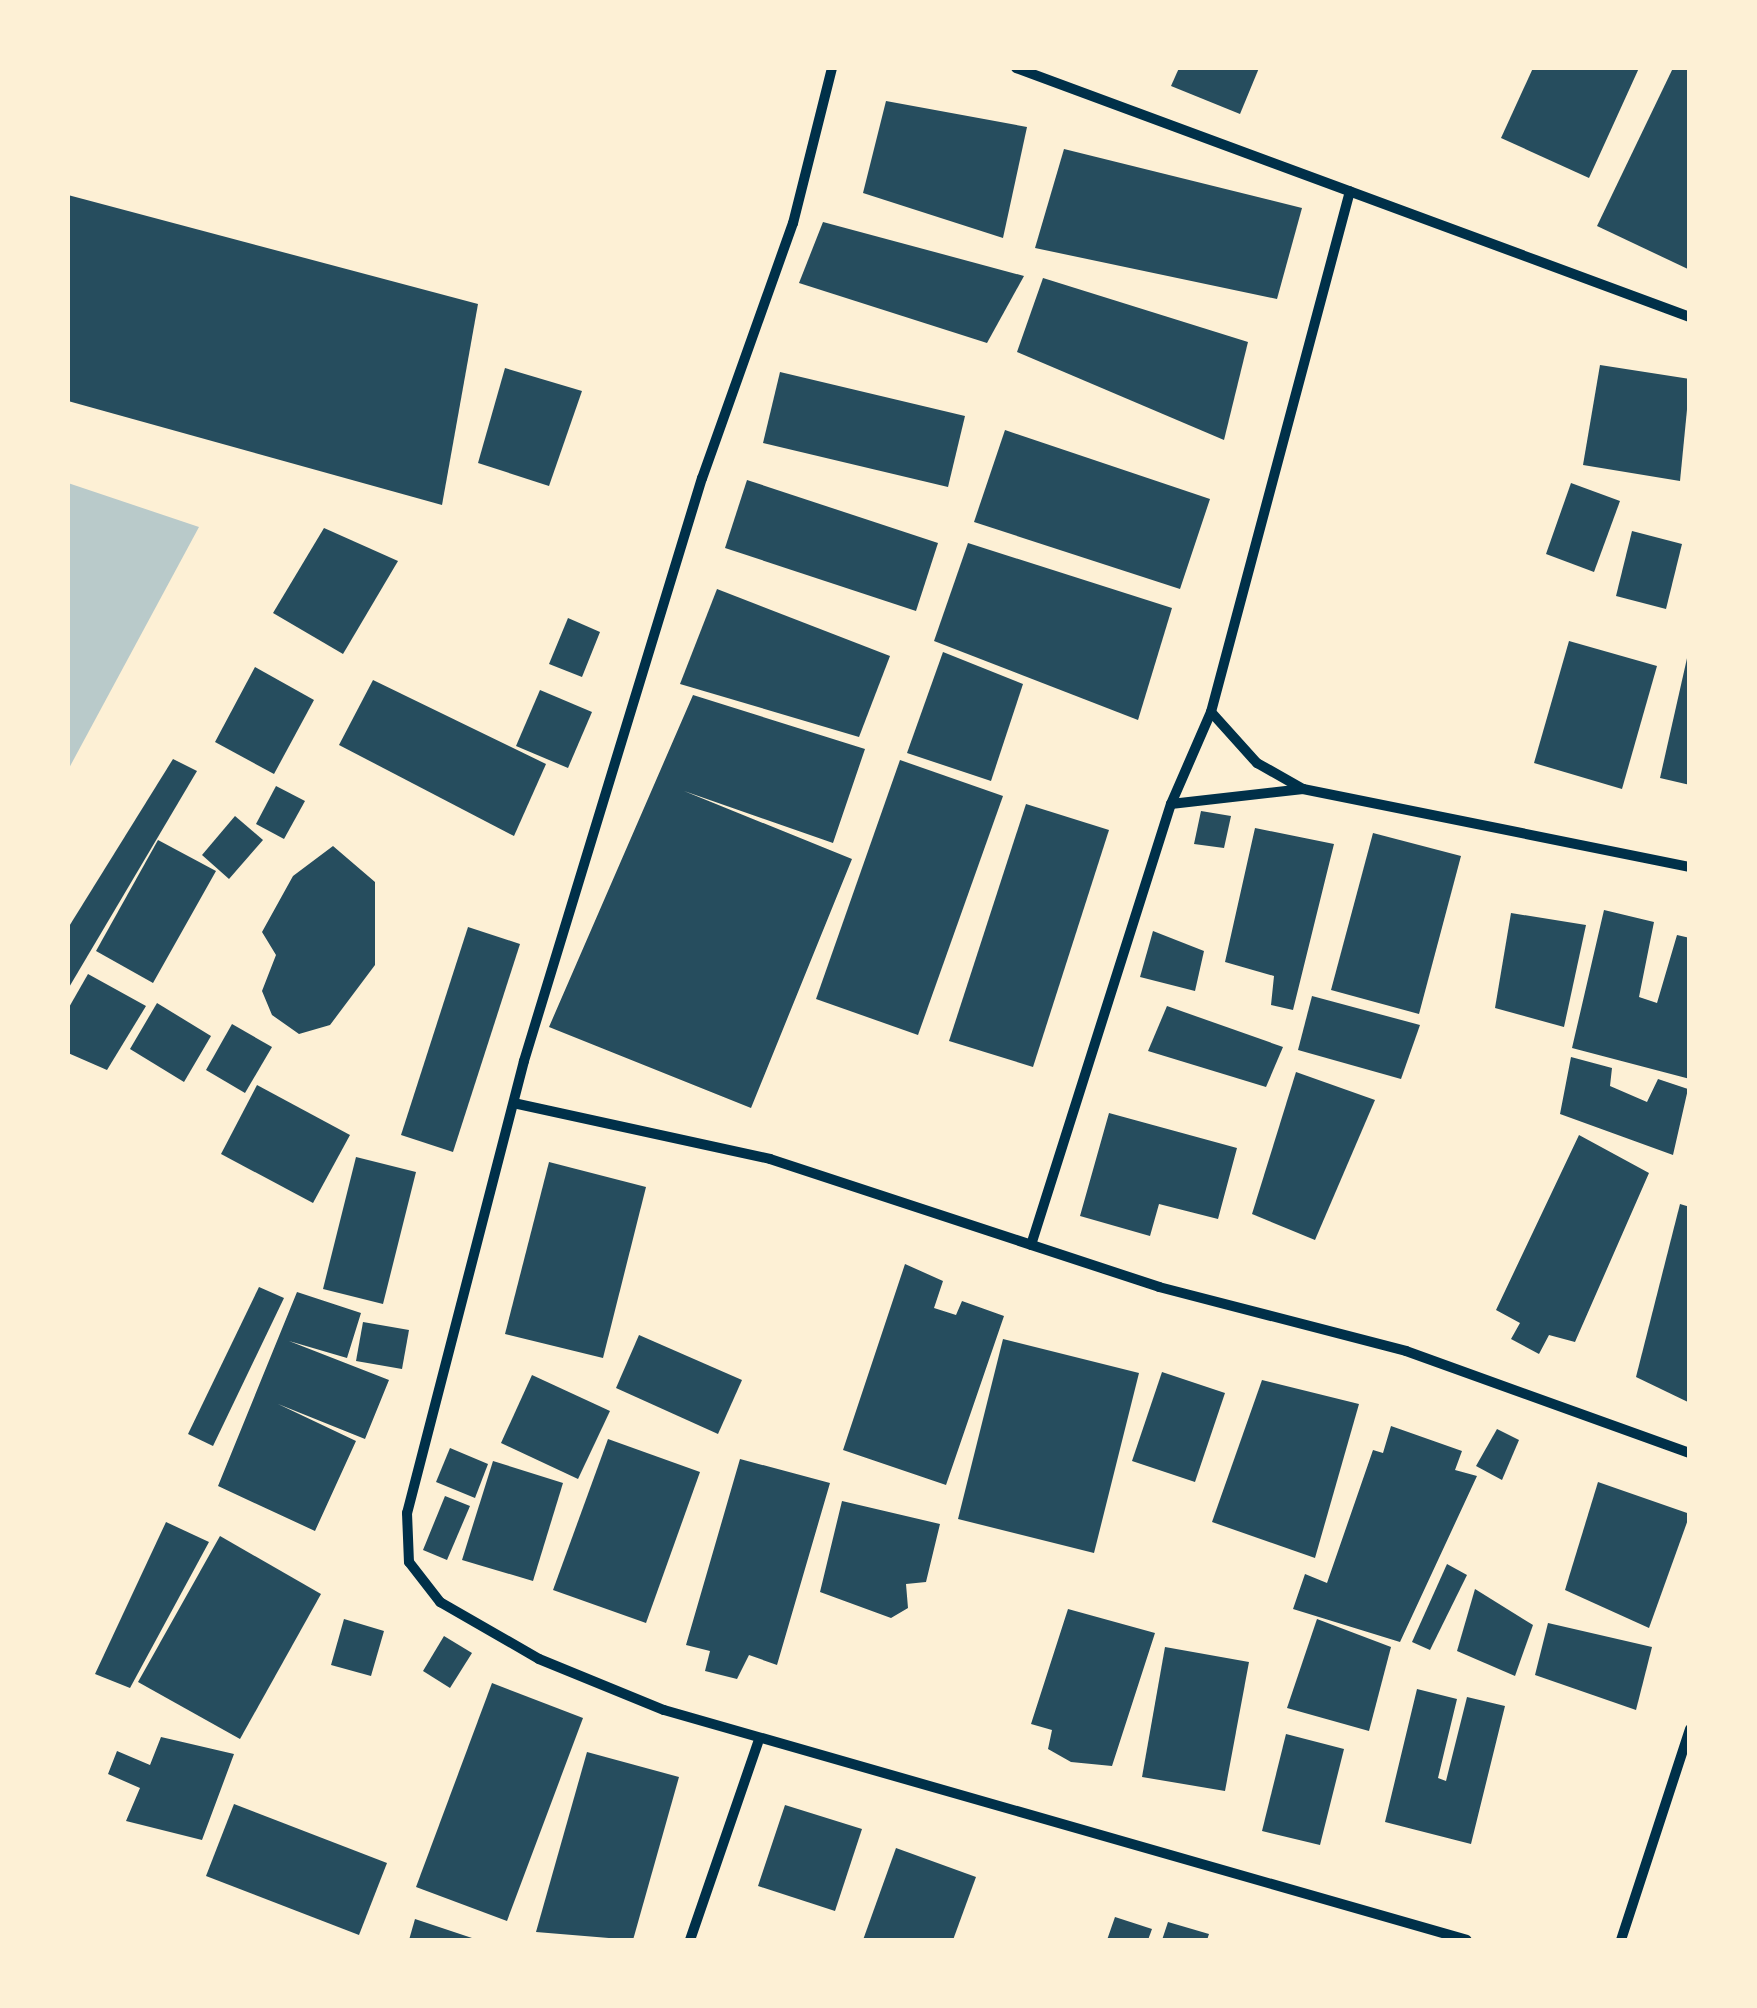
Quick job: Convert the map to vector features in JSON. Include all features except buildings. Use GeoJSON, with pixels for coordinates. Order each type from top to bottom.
{"type":"FeatureCollection","features":[{"type":"Feature","properties":{"kind":"street"},"geometry":{"type":"LineString","coordinates":[[832,68],[793,223],[702,478],[518,1104],[407,1513],[410,1562],[440,1602],[539,1660],[758,1742],[1467,1940]]}},
{"type":"Feature","properties":{"kind":"street"},"geometry":{"type":"LineString","coordinates":[[1016,68],[1690,317]]}},
{"type":"Feature","properties":{"kind":"street"},"geometry":{"type":"LineString","coordinates":[[1031,1245],[1171,804],[1211,712],[1350,192]]}},
{"type":"Feature","properties":{"kind":"street"},"geometry":{"type":"LineString","coordinates":[[1211,712],[1256,764],[1303,789],[1690,867]]}},
{"type":"Feature","properties":{"kind":"street"},"geometry":{"type":"LineString","coordinates":[[1171,804],[1303,789]]}},
{"type":"Feature","properties":{"kind":"street"},"geometry":{"type":"LineString","coordinates":[[518,1104],[770,1160],[1031,1245],[1406,1350],[1690,1454]]}},
{"type":"Feature","properties":{"kind":"street"},"geometry":{"type":"LineString","coordinates":[[1621,1940],[1690,1729]]}},
{"type":"Feature","properties":{"kind":"street"},"geometry":{"type":"LineString","coordinates":[[690,1940],[758,1742]]}},
{"type":"Feature","properties":{"kind":"shaded area"},"geometry":{"type":"Polygon","coordinates":[[[68,483],[199,527],[68,770],[68,483]]]}}]}
